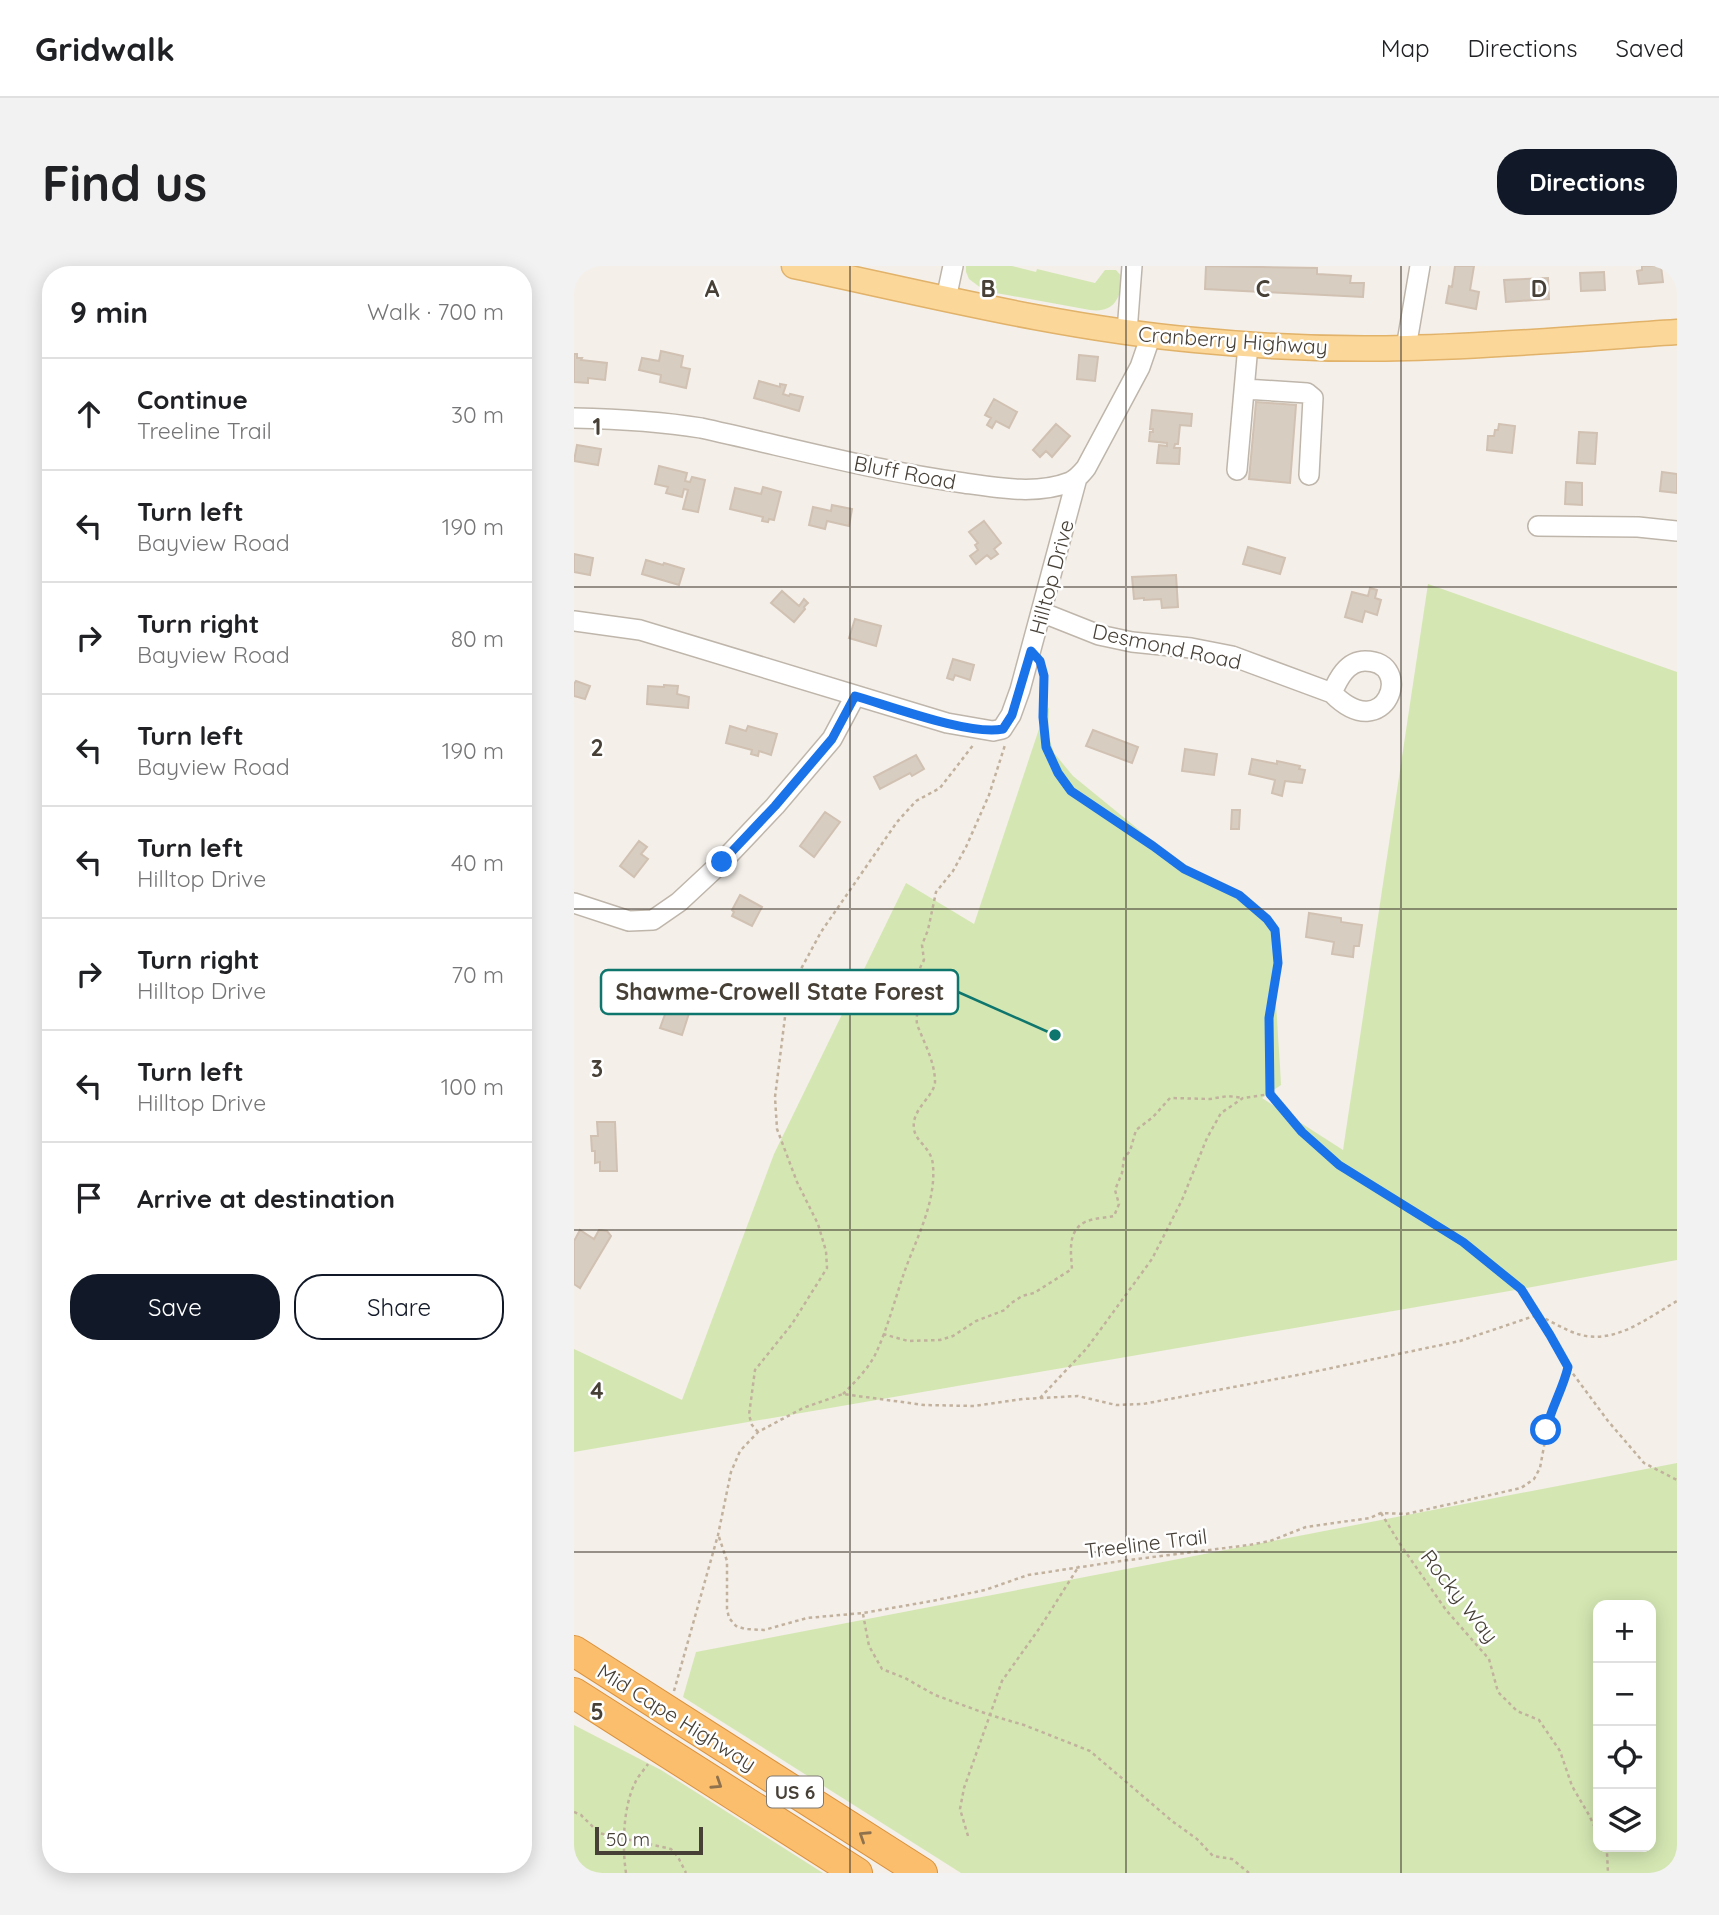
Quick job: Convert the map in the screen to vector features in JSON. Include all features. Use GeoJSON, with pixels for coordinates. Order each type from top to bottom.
{"type":"FeatureCollection","features":[{"type":"Feature","properties":{"kind":"highway","name":"Mid Cape Highway"},"geometry":{"type":"LineString","coordinates":[[574,1651],[922,1873]]}},
{"type":"Feature","properties":{"kind":"highway","name":"Mid Cape Highway"},"geometry":{"type":"LineString","coordinates":[[574,1693],[857,1873]]}},
{"type":"Feature","properties":{"kind":"main road","name":"Cranberry Highway"},"geometry":{"type":"LineString","coordinates":[[794,266],[1039,318],[1139,334],[1248,345],[1406,348],[1677,332]]}},
{"type":"Feature","properties":{"kind":"street"},"geometry":{"type":"LineString","coordinates":[[946,299],[953,266]]}},
{"type":"Feature","properties":{"kind":"street"},"geometry":{"type":"LineString","coordinates":[[1077,478],[1086,468],[1140,367],[1132,266]]}},
{"type":"Feature","properties":{"kind":"street"},"geometry":{"type":"LineString","coordinates":[[1406,348],[1420,266]]}},
{"type":"Feature","properties":{"kind":"street"},"geometry":{"type":"LineString","coordinates":[[1237,470],[1248,345]]}},
{"type":"Feature","properties":{"kind":"street"},"geometry":{"type":"LineString","coordinates":[[1245,389],[1311,395],[1309,475]]}},
{"type":"Feature","properties":{"kind":"street","name":"Bluff Road"},"geometry":{"type":"LineString","coordinates":[[574,418],[666,422],[918,477],[995,488],[1033,488],[1077,478]]}},
{"type":"Feature","properties":{"kind":"street","name":"Hilltop Drive"},"geometry":{"type":"LineString","coordinates":[[991,730],[1003,729],[1012,715],[1077,478]]}},
{"type":"Feature","properties":{"kind":"street"},"geometry":{"type":"LineString","coordinates":[[1538,526],[1638,527],[1677,531]]}},
{"type":"Feature","properties":{"kind":"street","name":"Desmond Road"},"geometry":{"type":"LineString","coordinates":[[1041,612],[1099,635],[1232,656],[1332,693]]}},
{"type":"Feature","properties":{"kind":"street"},"geometry":{"type":"LineString","coordinates":[[574,621],[640,631],[947,723],[991,730]]}},
{"type":"Feature","properties":{"kind":"street"},"geometry":{"type":"LineString","coordinates":[[574,903],[629,921],[653,920],[679,902],[722,862],[791,787],[832,739],[855,696]]}},
{"type":"Feature","properties":{"kind":"street"},"geometry":{"type":"LineString","coordinates":[[660,1747],[668,1711]]}},
{"type":"Feature","properties":{"kind":"path"},"geometry":{"type":"LineString","coordinates":[[1031,651],[1040,661],[1044,676],[1043,717],[1046,747],[1058,773],[1071,791],[1184,869],[1239,895],[1267,919],[1275,930],[1278,963],[1269,1018],[1270,1094],[1302,1132],[1339,1165],[1463,1242],[1521,1289],[1568,1367],[1608,1421],[1644,1463],[1677,1480]]}},
{"type":"Feature","properties":{"kind":"path"},"geometry":{"type":"LineString","coordinates":[[758,1433],[749,1416],[755,1370],[792,1324],[827,1268],[826,1251],[818,1224],[797,1182],[777,1129],[775,1097],[788,993],[821,932],[897,822],[916,801],[940,788],[991,730],[1006,747],[966,847],[953,871],[936,892],[928,930],[922,944],[924,960],[917,978],[917,1025],[930,1055],[935,1081],[931,1093],[916,1114],[914,1129],[932,1154],[934,1168],[930,1202],[876,1355],[844,1394]]}},
{"type":"Feature","properties":{"kind":"path"},"geometry":{"type":"LineString","coordinates":[[883,1334],[908,1341],[940,1340],[953,1336],[976,1321],[1005,1310],[1022,1296],[1044,1288],[1072,1269],[1072,1235],[1085,1222],[1114,1216],[1119,1204],[1115,1190],[1136,1130],[1170,1098],[1243,1098],[1270,1094]]}},
{"type":"Feature","properties":{"kind":"path"},"geometry":{"type":"LineString","coordinates":[[1040,1398],[1087,1348],[1152,1259],[1221,1113],[1243,1098]]}},
{"type":"Feature","properties":{"kind":"path"},"geometry":{"type":"LineString","coordinates":[[668,1711],[718,1535],[731,1472],[740,1451],[758,1433],[803,1408],[844,1394],[924,1405],[974,1406],[1078,1396],[1116,1405],[1143,1404],[1460,1341],[1537,1315],[1572,1332],[1604,1338],[1620,1334],[1677,1301]]}},
{"type":"Feature","properties":{"kind":"path","name":"Treeline Trail"},"geometry":{"type":"LineString","coordinates":[[718,1535],[727,1561],[729,1618],[736,1626],[764,1630],[807,1618],[863,1613],[985,1590],[1028,1574],[1270,1541],[1306,1527],[1370,1518],[1381,1513],[1406,1514],[1521,1488],[1534,1479],[1540,1468],[1549,1419],[1568,1367]]}},
{"type":"Feature","properties":{"kind":"path","name":"Rocky Way"},"geometry":{"type":"LineString","coordinates":[[1381,1513],[1446,1610],[1489,1659],[1498,1692],[1517,1711],[1539,1720],[1560,1751],[1572,1786],[1593,1823]]}},
{"type":"Feature","properties":{"kind":"path"},"geometry":{"type":"LineString","coordinates":[[968,1836],[960,1809],[964,1788],[1002,1681],[1079,1566]]}},
{"type":"Feature","properties":{"kind":"path"},"geometry":{"type":"LineString","coordinates":[[863,1613],[869,1646],[882,1669],[935,1695],[1024,1724],[1090,1751],[1197,1839],[1213,1856],[1232,1859],[1249,1873]]}},
{"type":"Feature","properties":{"kind":"path"},"geometry":{"type":"LineString","coordinates":[[626,1873],[626,1814],[634,1784],[660,1747]]}},
{"type":"Feature","properties":{"kind":"path"},"geometry":{"type":"LineString","coordinates":[[574,1812],[581,1815],[598,1833],[670,1849],[678,1857],[686,1873]]}},
{"type":"Feature","properties":{"kind":"path"},"geometry":{"type":"LineString","coordinates":[[1606,1852],[1608,1873]]}},
{"type":"Feature","properties":{"kind":"green space"},"geometry":{"type":"Polygon","coordinates":[[[966,266],[1012,266],[1036,272],[1037,269],[1095,283],[1105,270],[1116,270],[1123,278],[1118,298],[1110,307],[1090,310],[985,291],[969,279],[966,266]]]}},
{"type":"Feature","properties":{"kind":"green space"},"geometry":{"type":"Polygon","coordinates":[[[1428,584],[1677,672],[1677,1260],[574,1452],[574,1349],[682,1400],[774,1154],[906,883],[974,924],[1043,717],[1049,707],[1048,734],[1054,753],[1073,776],[1182,865],[1273,923],[1281,1085],[1262,1098],[1343,1150],[1428,584]]]}},
{"type":"Feature","properties":{"kind":"green space"},"geometry":{"type":"Polygon","coordinates":[[[1677,1463],[1677,1873],[961,1873],[683,1697],[696,1652],[1677,1463]]]}},
{"type":"Feature","properties":{"kind":"green space"},"geometry":{"type":"Polygon","coordinates":[[[574,1725],[661,1770],[823,1873],[574,1873],[574,1725]]]}},
{"type":"Feature","properties":{"kind":"building"},"geometry":{"type":"Polygon","coordinates":[[[1206,266],[1317,268],[1317,274],[1351,276],[1350,283],[1364,283],[1363,297],[1205,289],[1206,266]]]}},
{"type":"Feature","properties":{"kind":"building"},"geometry":{"type":"Polygon","coordinates":[[[1455,266],[1474,266],[1470,290],[1479,292],[1476,309],[1446,303],[1455,266]]]}},
{"type":"Feature","properties":{"kind":"building"},"geometry":{"type":"Polygon","coordinates":[[[1642,266],[1661,266],[1663,282],[1639,284],[1637,271],[1642,270],[1642,266]]]}},
{"type":"Feature","properties":{"kind":"building"},"geometry":{"type":"Polygon","coordinates":[[[1604,272],[1605,290],[1581,291],[1580,273],[1604,272]]]}},
{"type":"Feature","properties":{"kind":"building"},"geometry":{"type":"Polygon","coordinates":[[[1548,278],[1549,299],[1506,302],[1504,280],[1548,278]]]}},
{"type":"Feature","properties":{"kind":"building"},"geometry":{"type":"Polygon","coordinates":[[[661,351],[683,356],[681,367],[690,369],[686,388],[660,382],[661,375],[639,370],[642,358],[659,361],[661,351]]]}},
{"type":"Feature","properties":{"kind":"building"},"geometry":{"type":"Polygon","coordinates":[[[574,354],[577,354],[577,358],[582,358],[581,360],[607,363],[605,380],[588,378],[588,383],[574,382],[574,354]]]}},
{"type":"Feature","properties":{"kind":"building"},"geometry":{"type":"Polygon","coordinates":[[[1079,355],[1098,357],[1095,381],[1077,379],[1079,355]]]}},
{"type":"Feature","properties":{"kind":"building"},"geometry":{"type":"Polygon","coordinates":[[[759,381],[780,387],[780,384],[786,385],[783,394],[803,397],[799,411],[754,398],[759,381]]]}},
{"type":"Feature","properties":{"kind":"building"},"geometry":{"type":"Polygon","coordinates":[[[994,399],[1017,412],[1009,428],[996,421],[992,428],[987,425],[991,418],[985,415],[994,399]]]}},
{"type":"Feature","properties":{"kind":"building"},"geometry":{"type":"Polygon","coordinates":[[[1256,402],[1296,405],[1290,483],[1249,479],[1256,402]]]}},
{"type":"Feature","properties":{"kind":"building"},"geometry":{"type":"Polygon","coordinates":[[[1152,410],[1192,414],[1191,426],[1180,425],[1178,444],[1175,444],[1174,448],[1180,448],[1179,464],[1157,463],[1159,445],[1167,446],[1167,443],[1149,441],[1150,432],[1153,432],[1153,429],[1150,429],[1152,410]]]}},
{"type":"Feature","properties":{"kind":"building"},"geometry":{"type":"Polygon","coordinates":[[[1056,424],[1070,436],[1052,457],[1046,451],[1040,457],[1033,450],[1056,424]]]}},
{"type":"Feature","properties":{"kind":"building"},"geometry":{"type":"Polygon","coordinates":[[[1499,424],[1515,426],[1512,453],[1487,450],[1488,436],[1494,436],[1499,424]]]}},
{"type":"Feature","properties":{"kind":"building"},"geometry":{"type":"Polygon","coordinates":[[[1579,432],[1597,433],[1595,464],[1577,463],[1579,432]]]}},
{"type":"Feature","properties":{"kind":"building"},"geometry":{"type":"Polygon","coordinates":[[[577,445],[601,449],[598,465],[574,461],[577,445]]]}},
{"type":"Feature","properties":{"kind":"building"},"geometry":{"type":"Polygon","coordinates":[[[659,466],[687,473],[685,481],[690,482],[692,477],[705,480],[698,512],[683,509],[688,490],[684,489],[682,497],[666,493],[668,487],[655,484],[659,466]]]}},
{"type":"Feature","properties":{"kind":"building"},"geometry":{"type":"Polygon","coordinates":[[[1662,472],[1677,474],[1677,493],[1660,491],[1662,472]]]}},
{"type":"Feature","properties":{"kind":"building"},"geometry":{"type":"Polygon","coordinates":[[[1566,482],[1582,483],[1582,505],[1565,504],[1566,482]]]}},
{"type":"Feature","properties":{"kind":"building"},"geometry":{"type":"Polygon","coordinates":[[[763,487],[781,492],[774,520],[762,521],[763,517],[730,509],[735,488],[761,494],[763,487]]]}},
{"type":"Feature","properties":{"kind":"building"},"geometry":{"type":"Polygon","coordinates":[[[832,505],[852,509],[849,526],[827,521],[825,529],[809,525],[813,507],[831,511],[832,505]]]}},
{"type":"Feature","properties":{"kind":"building"},"geometry":{"type":"Polygon","coordinates":[[[984,521],[1001,543],[994,549],[998,554],[991,559],[987,555],[976,564],[970,556],[978,550],[975,545],[978,543],[969,532],[984,521]]]}},
{"type":"Feature","properties":{"kind":"building"},"geometry":{"type":"Polygon","coordinates":[[[1248,547],[1285,558],[1280,574],[1243,564],[1248,547]]]}},
{"type":"Feature","properties":{"kind":"building"},"geometry":{"type":"Polygon","coordinates":[[[574,554],[593,558],[590,575],[574,572],[574,554]]]}},
{"type":"Feature","properties":{"kind":"building"},"geometry":{"type":"Polygon","coordinates":[[[646,560],[684,569],[679,585],[642,574],[646,560]]]}},
{"type":"Feature","properties":{"kind":"building"},"geometry":{"type":"Polygon","coordinates":[[[1176,575],[1178,607],[1162,608],[1161,599],[1134,599],[1132,577],[1176,575]]]}},
{"type":"Feature","properties":{"kind":"building"},"geometry":{"type":"Polygon","coordinates":[[[1370,588],[1377,590],[1375,598],[1381,600],[1377,615],[1365,611],[1362,622],[1345,617],[1352,592],[1368,596],[1370,588]]]}},
{"type":"Feature","properties":{"kind":"building"},"geometry":{"type":"Polygon","coordinates":[[[782,591],[799,606],[804,599],[808,603],[794,622],[771,603],[782,591]]]}},
{"type":"Feature","properties":{"kind":"building"},"geometry":{"type":"Polygon","coordinates":[[[855,619],[881,626],[876,646],[849,638],[855,619]]]}},
{"type":"Feature","properties":{"kind":"building"},"geometry":{"type":"Polygon","coordinates":[[[953,659],[974,665],[970,680],[955,675],[953,680],[947,678],[953,659]]]}},
{"type":"Feature","properties":{"kind":"building"},"geometry":{"type":"Polygon","coordinates":[[[576,681],[590,686],[585,699],[574,696],[576,681]]]}},
{"type":"Feature","properties":{"kind":"building"},"geometry":{"type":"Polygon","coordinates":[[[648,686],[678,686],[677,694],[689,697],[688,708],[647,704],[648,686]]]}},
{"type":"Feature","properties":{"kind":"building"},"geometry":{"type":"Polygon","coordinates":[[[730,726],[746,731],[748,726],[777,734],[771,755],[759,751],[758,756],[751,754],[752,750],[726,743],[730,726]]]}},
{"type":"Feature","properties":{"kind":"building"},"geometry":{"type":"Polygon","coordinates":[[[1093,730],[1138,747],[1132,763],[1086,746],[1093,730]]]}},
{"type":"Feature","properties":{"kind":"building"},"geometry":{"type":"Polygon","coordinates":[[[1185,749],[1217,754],[1214,775],[1182,771],[1185,749]]]}},
{"type":"Feature","properties":{"kind":"building"},"geometry":{"type":"Polygon","coordinates":[[[916,755],[924,769],[912,776],[910,773],[880,789],[874,777],[916,755]]]}},
{"type":"Feature","properties":{"kind":"building"},"geometry":{"type":"Polygon","coordinates":[[[1252,759],[1300,766],[1299,769],[1305,770],[1302,783],[1285,781],[1282,796],[1272,793],[1275,780],[1249,774],[1252,759]]]}},
{"type":"Feature","properties":{"kind":"building"},"geometry":{"type":"Polygon","coordinates":[[[1232,810],[1240,810],[1239,829],[1231,829],[1232,810]]]}},
{"type":"Feature","properties":{"kind":"building"},"geometry":{"type":"Polygon","coordinates":[[[825,812],[840,822],[814,857],[800,846],[825,812]]]}},
{"type":"Feature","properties":{"kind":"building"},"geometry":{"type":"Polygon","coordinates":[[[639,841],[647,847],[641,854],[648,859],[634,877],[620,866],[639,841]]]}},
{"type":"Feature","properties":{"kind":"building"},"geometry":{"type":"Polygon","coordinates":[[[740,895],[762,907],[752,926],[732,916],[732,910],[740,895]]]}},
{"type":"Feature","properties":{"kind":"building"},"geometry":{"type":"Polygon","coordinates":[[[1309,913],[1341,918],[1341,922],[1362,925],[1359,946],[1354,946],[1353,957],[1332,954],[1334,942],[1306,937],[1309,913]]]}},
{"type":"Feature","properties":{"kind":"building"},"geometry":{"type":"Polygon","coordinates":[[[658,992],[692,1004],[682,1035],[660,1028],[667,1009],[653,1005],[658,992]]]}},
{"type":"Feature","properties":{"kind":"building"},"geometry":{"type":"Polygon","coordinates":[[[597,1122],[615,1122],[617,1171],[600,1171],[600,1162],[595,1163],[591,1136],[598,1136],[597,1122]]]}},
{"type":"Feature","properties":{"kind":"building"},"geometry":{"type":"Polygon","coordinates":[[[580,1230],[594,1239],[599,1230],[607,1231],[611,1236],[580,1288],[574,1284],[574,1241],[580,1230]]]}},
{"type":"Feature","properties":{"kind":"place","name":"Shawme-Crowell State Forest"},"geometry":{"type":"Point","coordinates":[1055,1035]}},
{"type":"Feature","properties":{"kind":"route"},"geometry":{"type":"LineString","coordinates":[[722,862],[775,806],[832,739],[855,696],[947,723],[993,731],[1003,729],[1012,715],[1031,651],[1040,661],[1044,676],[1043,717],[1046,747],[1058,773],[1071,791],[1184,869],[1239,895],[1267,919],[1275,930],[1278,963],[1269,1018],[1270,1094],[1302,1132],[1339,1165],[1463,1242],[1521,1289],[1568,1367],[1546,1430]]}}]}
